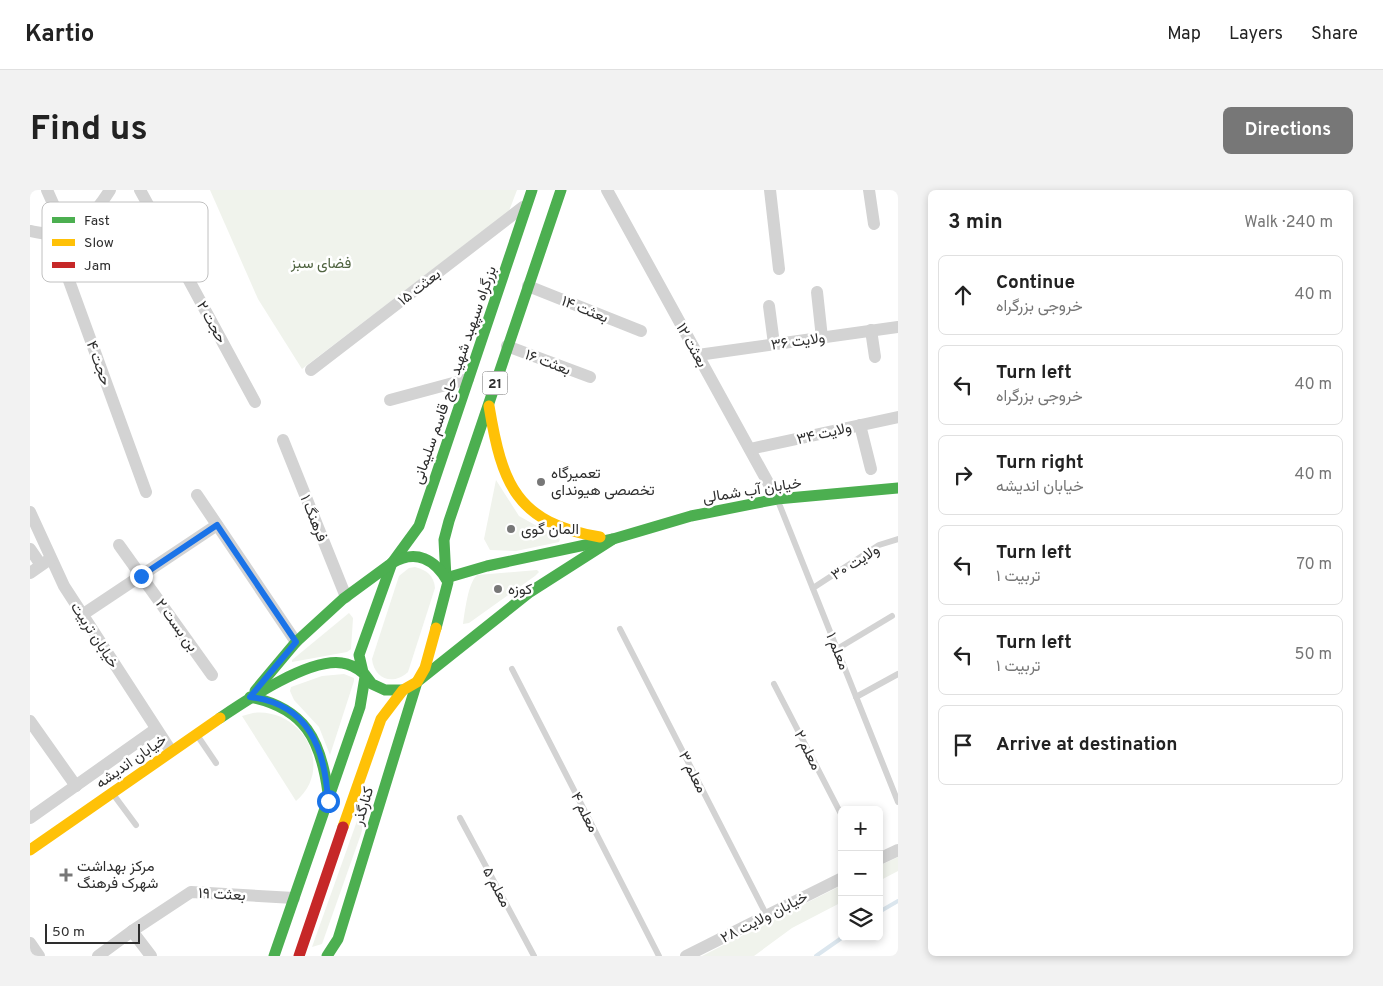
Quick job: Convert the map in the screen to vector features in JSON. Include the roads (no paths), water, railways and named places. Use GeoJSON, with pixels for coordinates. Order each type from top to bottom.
{"type":"FeatureCollection","features":[{"type":"Feature","properties":{"kind":"main road","name":"بزرگراه سپهبد شهید حاج قاسم سلیمانی"},"geometry":{"type":"LineString","coordinates":[[392,563],[411,539],[418,526],[532,190]]}},
{"type":"Feature","properties":{"kind":"main road","name":"21"},"geometry":{"type":"LineString","coordinates":[[417,682],[425,668],[448,589],[444,540],[560,190]]}},
{"type":"Feature","properties":{"kind":"main road"},"geometry":{"type":"LineString","coordinates":[[489,401],[498,456],[504,473],[522,501],[533,513],[562,531],[583,536],[613,539]]}},
{"type":"Feature","properties":{"kind":"main road","name":"خیابان آب شمالی"},"geometry":{"type":"LineString","coordinates":[[446,578],[487,566],[613,539],[691,516],[778,499],[898,488]]}},
{"type":"Feature","properties":{"kind":"main road","name":"خیابان آب شمالی"},"geometry":{"type":"LineString","coordinates":[[403,690],[417,682],[530,592],[613,539]]}},
{"type":"Feature","properties":{"kind":"main road"},"geometry":{"type":"LineString","coordinates":[[392,563],[404,556],[421,556],[436,563],[446,578]]}},
{"type":"Feature","properties":{"kind":"main road","name":"21"},"geometry":{"type":"LineString","coordinates":[[274,956],[360,707],[364,675],[359,655],[392,563]]}},
{"type":"Feature","properties":{"kind":"main road","name":"خیابان اندیشه"},"geometry":{"type":"LineString","coordinates":[[250,697],[296,642],[346,597],[392,563]]}},
{"type":"Feature","properties":{"kind":"main road","name":"خیابان اندیشه"},"geometry":{"type":"LineString","coordinates":[[30,850],[250,697],[298,673],[324,664],[350,663],[382,690],[391,692],[403,690]]}},
{"type":"Feature","properties":{"kind":"main road","name":"کنارگذر"},"geometry":{"type":"LineString","coordinates":[[338,939],[417,682]]}},
{"type":"Feature","properties":{"kind":"main road"},"geometry":{"type":"LineString","coordinates":[[299,956],[381,720],[387,708],[403,690]]}},
{"type":"Feature","properties":{"kind":"main road"},"geometry":{"type":"LineString","coordinates":[[250,697],[279,704],[295,714],[308,727],[318,742],[324,760],[328,801]]}},
{"type":"Feature","properties":{"kind":"main road"},"geometry":{"type":"LineString","coordinates":[[327,956],[338,939]]}},
{"type":"Feature","properties":{"kind":"main road"},"geometry":{"type":"LineString","coordinates":[[338,939],[337,944],[342,956]]}},
{"type":"Feature","properties":{"kind":"street"},"geometry":{"type":"LineString","coordinates":[[47,190],[52,202]]}},
{"type":"Feature","properties":{"kind":"street"},"geometry":{"type":"LineString","coordinates":[[101,202],[110,190]]}},
{"type":"Feature","properties":{"kind":"street","name":"حجت ۲"},"geometry":{"type":"LineString","coordinates":[[140,190],[147,202]]}},
{"type":"Feature","properties":{"kind":"street","name":"بعثت ۱۲"},"geometry":{"type":"LineString","coordinates":[[607,190],[778,499]]}},
{"type":"Feature","properties":{"kind":"street"},"geometry":{"type":"LineString","coordinates":[[770,190],[779,268]]}},
{"type":"Feature","properties":{"kind":"street"},"geometry":{"type":"LineString","coordinates":[[869,190],[874,224]]}},
{"type":"Feature","properties":{"kind":"street","name":"بعثت ۱۵"},"geometry":{"type":"LineString","coordinates":[[311,370],[528,204]]}},
{"type":"Feature","properties":{"kind":"street","name":"حجت ۴"},"geometry":{"type":"LineString","coordinates":[[69,282],[146,492]]}},
{"type":"Feature","properties":{"kind":"street","name":"حجت ۲"},"geometry":{"type":"LineString","coordinates":[[190,282],[255,402]]}},
{"type":"Feature","properties":{"kind":"street","name":"بعثت ۱۴"},"geometry":{"type":"LineString","coordinates":[[528,286],[641,331]]}},
{"type":"Feature","properties":{"kind":"street"},"geometry":{"type":"LineString","coordinates":[[817,292],[822,338]]}},
{"type":"Feature","properties":{"kind":"street"},"geometry":{"type":"LineString","coordinates":[[770,306],[774,344]]}},
{"type":"Feature","properties":{"kind":"street","name":"ولایت ۳۶"},"geometry":{"type":"LineString","coordinates":[[698,355],[898,327]]}},
{"type":"Feature","properties":{"kind":"street"},"geometry":{"type":"LineString","coordinates":[[871,330],[875,357]]}},
{"type":"Feature","properties":{"kind":"street","name":"بعثت ۱۶"},"geometry":{"type":"LineString","coordinates":[[507,346],[590,377]]}},
{"type":"Feature","properties":{"kind":"street"},"geometry":{"type":"LineString","coordinates":[[390,400],[468,379]]}},
{"type":"Feature","properties":{"kind":"street","name":"ولایت ۳۴"},"geometry":{"type":"LineString","coordinates":[[750,449],[898,417]]}},
{"type":"Feature","properties":{"kind":"street"},"geometry":{"type":"LineString","coordinates":[[860,425],[871,469]]}},
{"type":"Feature","properties":{"kind":"street","name":"فرهنگ ۱"},"geometry":{"type":"LineString","coordinates":[[283,440],[346,597]]}},
{"type":"Feature","properties":{"kind":"street"},"geometry":{"type":"LineString","coordinates":[[197,495],[296,642]]}},
{"type":"Feature","properties":{"kind":"street","name":"خیابان تربیت"},"geometry":{"type":"LineString","coordinates":[[30,512],[46,562],[171,751]]}},
{"type":"Feature","properties":{"kind":"street"},"geometry":{"type":"LineString","coordinates":[[82,615],[217,525]]}},
{"type":"Feature","properties":{"kind":"street","name":"بن بست ۲"},"geometry":{"type":"LineString","coordinates":[[119,545],[212,674]]}},
{"type":"Feature","properties":{"kind":"street"},"geometry":{"type":"LineString","coordinates":[[30,549],[46,562],[30,573]]}},
{"type":"Feature","properties":{"kind":"street"},"geometry":{"type":"LineString","coordinates":[[30,721],[76,786]]}},
{"type":"Feature","properties":{"kind":"street"},"geometry":{"type":"LineString","coordinates":[[30,818],[156,729]]}},
{"type":"Feature","properties":{"kind":"street"},"geometry":{"type":"LineString","coordinates":[[883,857],[898,850]]}},
{"type":"Feature","properties":{"kind":"street","name":"خیابان ولایت ۲۸"},"geometry":{"type":"LineString","coordinates":[[686,956],[838,880]]}},
{"type":"Feature","properties":{"kind":"street","name":"بعثت ۱۹"},"geometry":{"type":"LineString","coordinates":[[98,956],[190,892],[294,898]]}},
{"type":"Feature","properties":{"kind":"street"},"geometry":{"type":"LineString","coordinates":[[132,931],[151,956]]}},
{"type":"Feature","properties":{"kind":"street"},"geometry":{"type":"LineString","coordinates":[[30,943],[39,956]]}},
{"type":"Feature","properties":{"kind":"lane","name":"معلم ۱"},"geometry":{"type":"LineString","coordinates":[[778,499],[898,802]]}},
{"type":"Feature","properties":{"kind":"lane","name":"ولایت ۳۰"},"geometry":{"type":"LineString","coordinates":[[813,588],[879,545],[898,539]]}},
{"type":"Feature","properties":{"kind":"lane"},"geometry":{"type":"LineString","coordinates":[[837,649],[892,616]]}},
{"type":"Feature","properties":{"kind":"lane","name":"معلم ۳"},"geometry":{"type":"LineString","coordinates":[[620,629],[767,916]]}},
{"type":"Feature","properties":{"kind":"lane","name":"معلم ۴"},"geometry":{"type":"LineString","coordinates":[[512,669],[659,956]]}},
{"type":"Feature","properties":{"kind":"lane"},"geometry":{"type":"LineString","coordinates":[[856,697],[898,674]]}},
{"type":"Feature","properties":{"kind":"lane","name":"معلم ۲"},"geometry":{"type":"LineString","coordinates":[[774,684],[838,808]]}},
{"type":"Feature","properties":{"kind":"lane"},"geometry":{"type":"LineString","coordinates":[[197,734],[216,763]]}},
{"type":"Feature","properties":{"kind":"lane"},"geometry":{"type":"LineString","coordinates":[[112,792],[136,825]]}},
{"type":"Feature","properties":{"kind":"lane","name":"معلم ۵"},"geometry":{"type":"LineString","coordinates":[[460,818],[534,956]]}},
{"type":"Feature","properties":{"kind":"waterway"},"geometry":{"type":"LineString","coordinates":[[883,910],[898,901]]}},
{"type":"Feature","properties":{"kind":"waterway"},"geometry":{"type":"LineString","coordinates":[[816,956],[838,941]]}},
{"type":"Feature","properties":{"kind":"place","name":"تعمیرگاه تخصصی هیوندای"},"geometry":{"type":"Point","coordinates":[541,482]}},
{"type":"Feature","properties":{"kind":"place","name":"المان گوی"},"geometry":{"type":"Point","coordinates":[511,529]}},
{"type":"Feature","properties":{"kind":"place","name":"کوزه"},"geometry":{"type":"Point","coordinates":[498,589]}},
{"type":"Feature","properties":{"kind":"place","name":"مرکز بهداشت شهرک فرهنگ"},"geometry":{"type":"Point","coordinates":[66,875]}},
{"type":"Feature","properties":{"kind":"park label","name":"فضای سبز"},"geometry":{"type":"Point","coordinates":[321,263]}}]}
